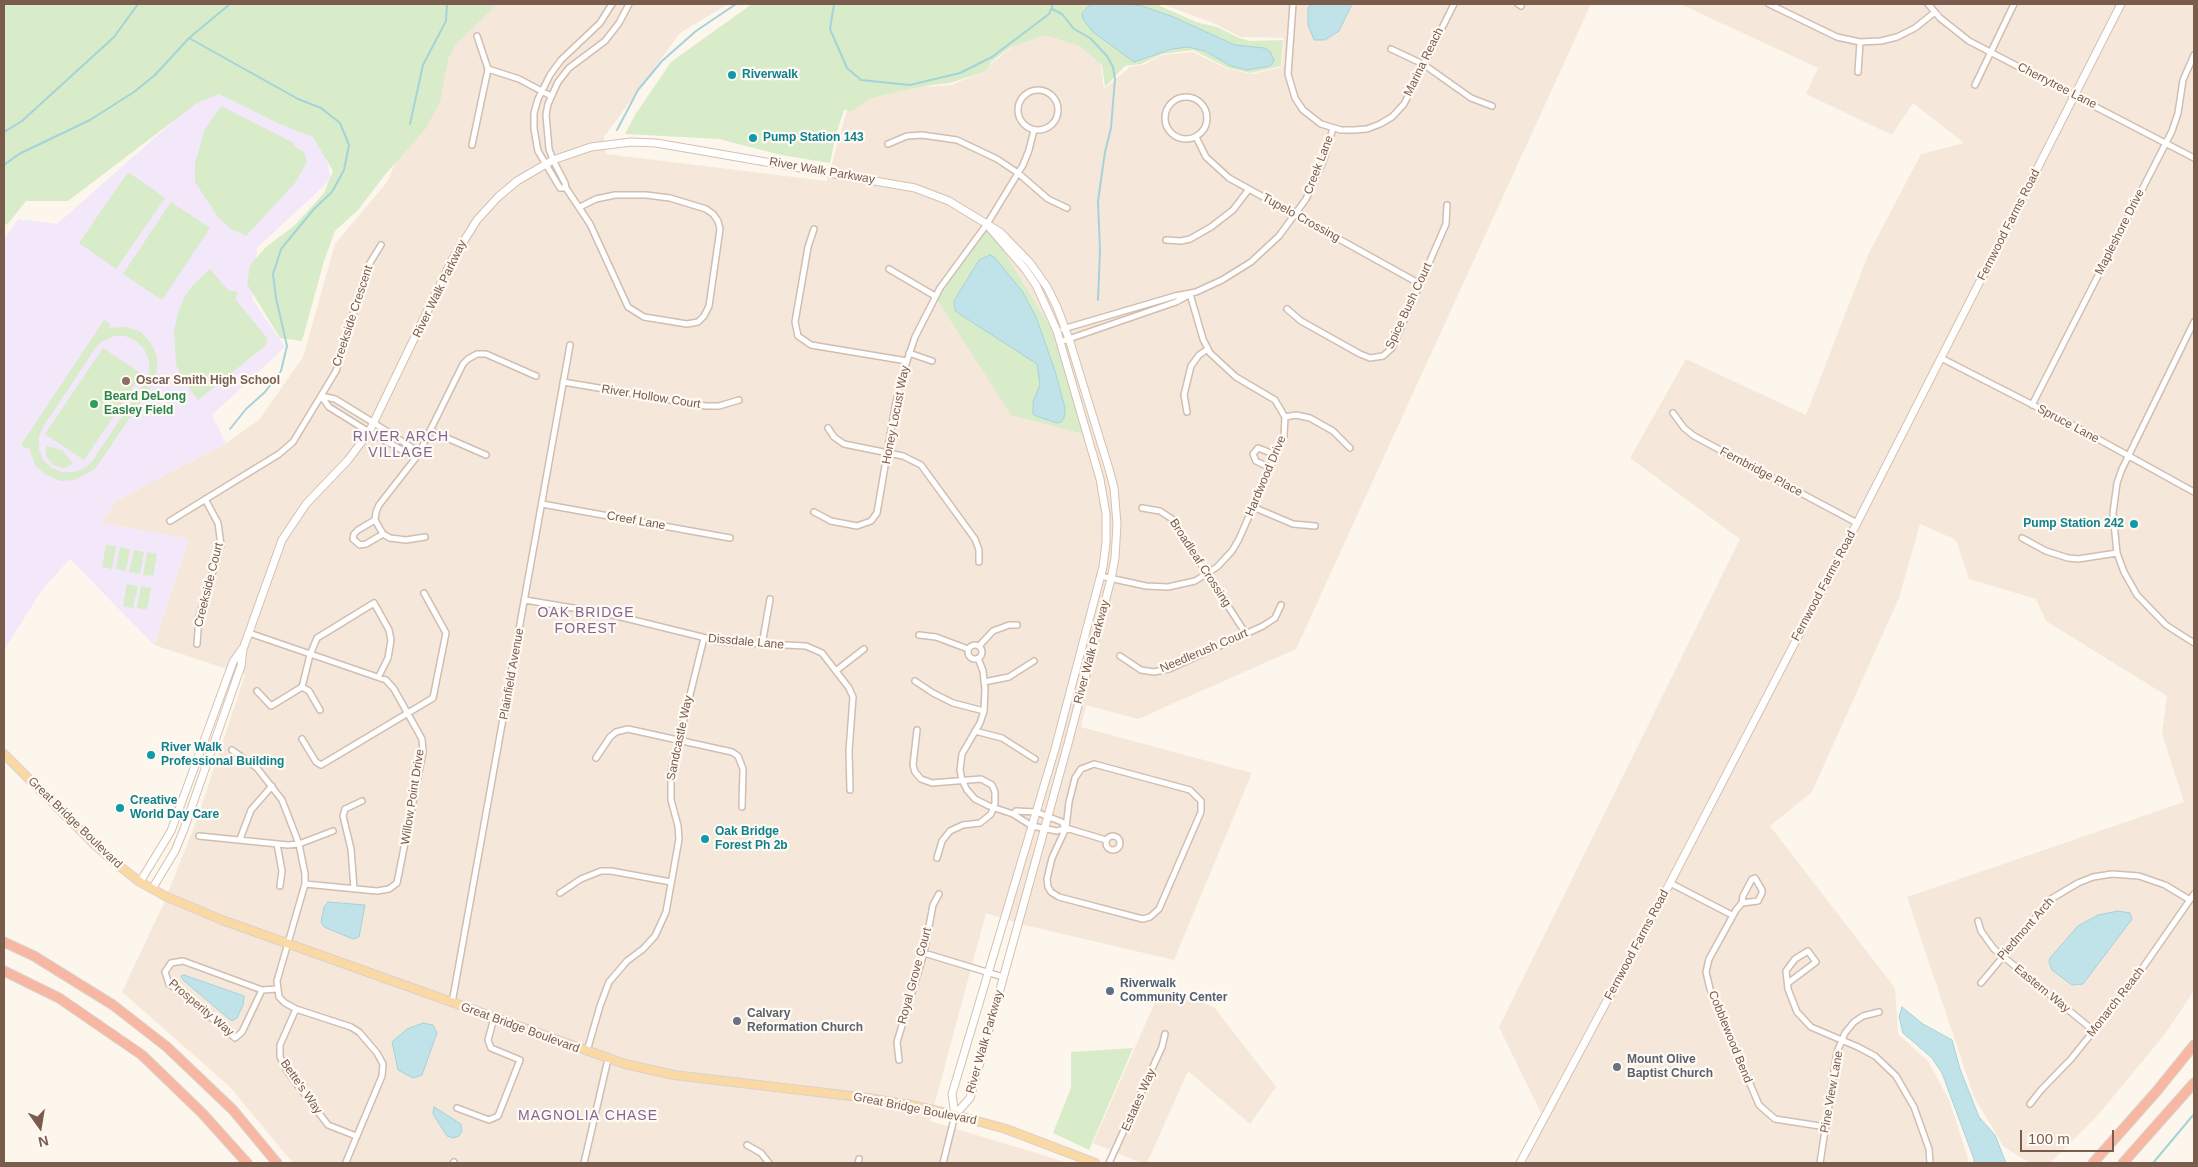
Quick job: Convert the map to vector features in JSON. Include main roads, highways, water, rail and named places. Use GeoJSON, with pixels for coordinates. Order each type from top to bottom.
{"type":"FeatureCollection","features":[{"type":"Feature","properties":{"kind":"highway"},"geometry":{"type":"LineString","coordinates":[[4,942],[34,956],[113,1005],[167,1048],[233,1110],[277,1163]]}},
{"type":"Feature","properties":{"kind":"highway"},"geometry":{"type":"LineString","coordinates":[[4,971],[59,998],[142,1055],[202,1113],[247,1163]]}},
{"type":"Feature","properties":{"kind":"highway"},"geometry":{"type":"LineString","coordinates":[[2093,1163],[2156,1092],[2194,1045]]}},
{"type":"Feature","properties":{"kind":"highway"},"geometry":{"type":"LineString","coordinates":[[2123,1163],[2194,1083]]}},
{"type":"Feature","properties":{"kind":"main road","name":"Great Bridge Boulevard"},"geometry":{"type":"LineString","coordinates":[[4,754],[94,844],[140,882],[193,908],[452,1004],[608,1059],[647,1070],[674,1075],[868,1098],[955,1115],[1006,1129],[1095,1163]]}},
{"type":"Feature","properties":{"kind":"water"},"geometry":{"type":"Polygon","coordinates":[[[1311,4],[1352,4],[1339,31],[1325,40],[1314,40],[1308,25],[1308,8],[1311,4]]]}},
{"type":"Feature","properties":{"kind":"water"},"geometry":{"type":"Polygon","coordinates":[[[1090,5],[1142,6],[1171,16],[1235,45],[1264,48],[1270,51],[1274,61],[1270,66],[1247,70],[1231,66],[1205,51],[1188,47],[1172,49],[1134,62],[1093,32],[1083,19],[1082,13],[1090,5]]]}},
{"type":"Feature","properties":{"kind":"water"},"geometry":{"type":"Polygon","coordinates":[[[990,255],[995,258],[1022,291],[1036,317],[1055,371],[1065,408],[1064,418],[1061,422],[1057,423],[1033,414],[1033,402],[1040,385],[1037,364],[955,311],[954,301],[979,260],[990,255]]]}},
{"type":"Feature","properties":{"kind":"water"},"geometry":{"type":"Polygon","coordinates":[[[328,902],[365,905],[359,937],[353,939],[324,927],[321,922],[324,907],[328,902]]]}},
{"type":"Feature","properties":{"kind":"water"},"geometry":{"type":"Polygon","coordinates":[[[2118,911],[2130,913],[2132,919],[2083,984],[2072,985],[2052,970],[2049,962],[2050,958],[2078,926],[2098,915],[2118,911]]]}},
{"type":"Feature","properties":{"kind":"water"},"geometry":{"type":"Polygon","coordinates":[[[184,975],[244,996],[243,1005],[237,1018],[232,1021],[228,1018],[183,980],[181,976],[184,975]]]}},
{"type":"Feature","properties":{"kind":"water"},"geometry":{"type":"Polygon","coordinates":[[[1902,1007],[1923,1024],[1952,1040],[1960,1069],[1979,1117],[1995,1135],[2006,1163],[1974,1163],[1942,1073],[1932,1058],[1903,1033],[1899,1017],[1902,1007]]]}},
{"type":"Feature","properties":{"kind":"water"},"geometry":{"type":"Polygon","coordinates":[[[423,1023],[433,1025],[437,1033],[422,1075],[413,1078],[398,1070],[392,1042],[407,1029],[423,1023]]]}},
{"type":"Feature","properties":{"kind":"water"},"geometry":{"type":"Polygon","coordinates":[[[434,1107],[461,1124],[462,1131],[459,1136],[453,1138],[447,1136],[433,1114],[434,1107]]]}},
{"type":"Feature","properties":{"kind":"waterway"},"geometry":{"type":"LineString","coordinates":[[4,132],[22,121],[114,37],[138,4]]}},
{"type":"Feature","properties":{"kind":"waterway"},"geometry":{"type":"LineString","coordinates":[[4,165],[19,154],[90,120],[134,92],[155,75],[189,38],[230,4]]}},
{"type":"Feature","properties":{"kind":"waterway"},"geometry":{"type":"LineString","coordinates":[[410,124],[423,65],[446,21],[447,4]]}},
{"type":"Feature","properties":{"kind":"waterway"},"geometry":{"type":"LineString","coordinates":[[617,130],[638,90],[662,61],[696,31],[736,4]]}},
{"type":"Feature","properties":{"kind":"waterway"},"geometry":{"type":"LineString","coordinates":[[834,4],[830,29],[847,68],[861,80],[910,85],[960,73],[992,57],[1049,14],[1053,4]]}},
{"type":"Feature","properties":{"kind":"waterway"},"geometry":{"type":"LineString","coordinates":[[1052,9],[1062,14],[1074,29],[1090,38],[1107,56],[1113,67],[1115,79],[1111,128],[1105,152],[1098,201],[1100,250],[1098,300]]}},
{"type":"Feature","properties":{"kind":"waterway"},"geometry":{"type":"LineString","coordinates":[[189,38],[298,99],[321,108],[340,123],[349,145],[344,170],[332,192],[314,209],[281,249],[273,274],[276,298],[287,346],[281,371],[265,392],[246,409],[230,429]]}},
{"type":"Feature","properties":{"kind":"waterway"},"geometry":{"type":"LineString","coordinates":[[2153,1163],[2194,1114]]}},
{"type":"Feature","properties":{"kind":"place","name":"Riverwalk"},"geometry":{"type":"Point","coordinates":[732,75]}},
{"type":"Feature","properties":{"kind":"place","name":"Pump Station 143"},"geometry":{"type":"Point","coordinates":[753,138]}},
{"type":"Feature","properties":{"kind":"place","name":"Oscar Smith High School"},"geometry":{"type":"Point","coordinates":[126,381]}},
{"type":"Feature","properties":{"kind":"place","name":"Beard DeLong Easley Field"},"geometry":{"type":"Point","coordinates":[94,404]}},
{"type":"Feature","properties":{"kind":"place","name":"Pump Station 242"},"geometry":{"type":"Point","coordinates":[2134,524]}},
{"type":"Feature","properties":{"kind":"place","name":"River Walk Professional Building"},"geometry":{"type":"Point","coordinates":[151,755]}},
{"type":"Feature","properties":{"kind":"place","name":"Creative World Day Care"},"geometry":{"type":"Point","coordinates":[120,808]}},
{"type":"Feature","properties":{"kind":"place","name":"Oak Bridge Forest Ph 2b"},"geometry":{"type":"Point","coordinates":[705,839]}},
{"type":"Feature","properties":{"kind":"place","name":"Riverwalk Community Center"},"geometry":{"type":"Point","coordinates":[1110,991]}},
{"type":"Feature","properties":{"kind":"place","name":"Calvary Reformation Church"},"geometry":{"type":"Point","coordinates":[737,1021]}},
{"type":"Feature","properties":{"kind":"place","name":"Mount Olive Baptist Church"},"geometry":{"type":"Point","coordinates":[1617,1067]}},
{"type":"Feature","properties":{"kind":"district","name":"RIVER ARCH VILLAGE"},"geometry":{"type":"Point","coordinates":[401,446]}},
{"type":"Feature","properties":{"kind":"district","name":"OAK BRIDGE FOREST"},"geometry":{"type":"Point","coordinates":[586,622]}},
{"type":"Feature","properties":{"kind":"district","name":"MAGNOLIA CHASE"},"geometry":{"type":"Point","coordinates":[588,1116]}}]}
